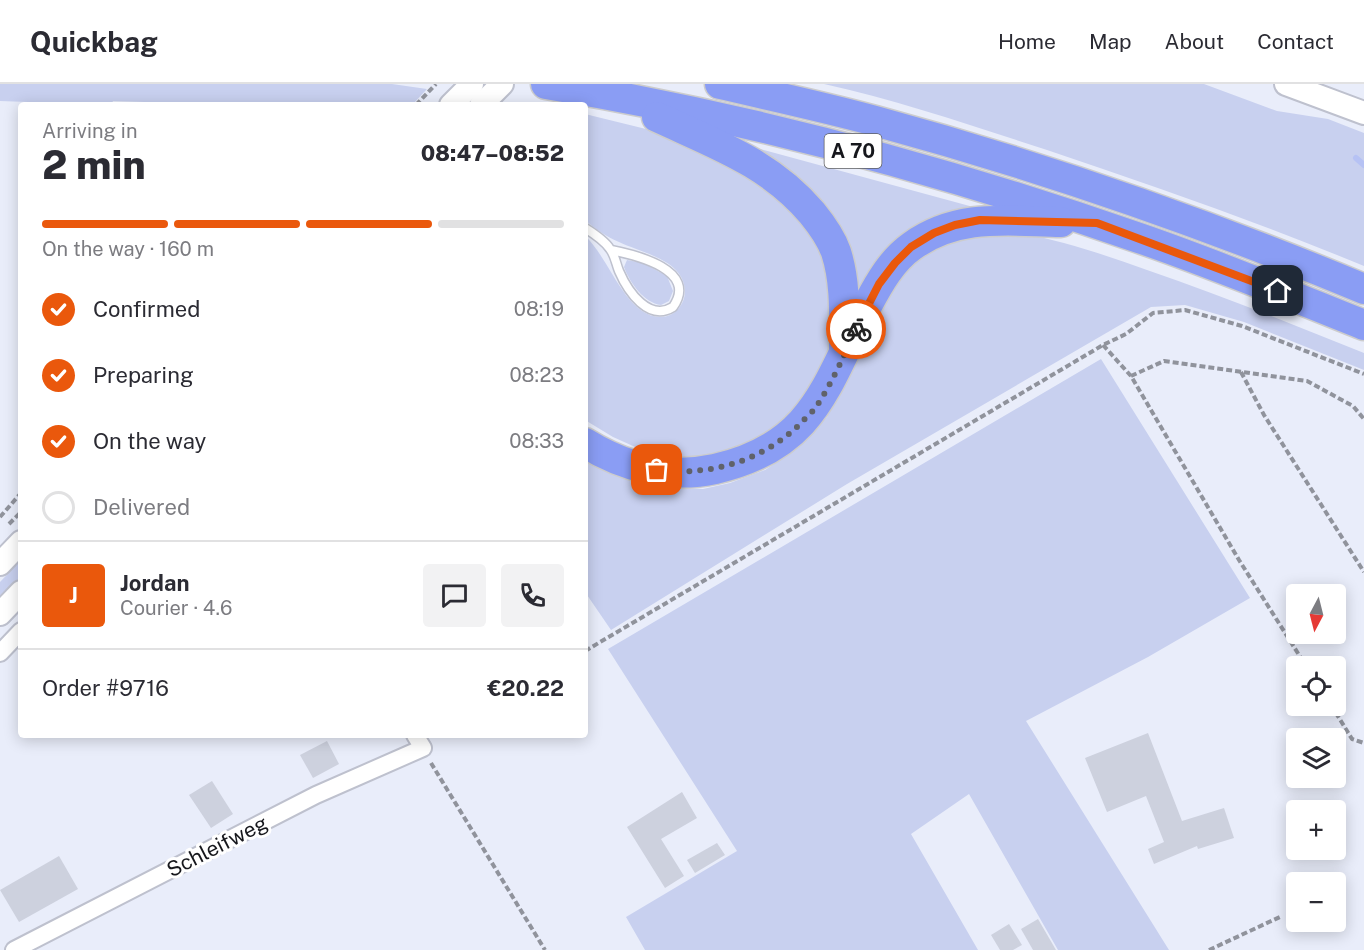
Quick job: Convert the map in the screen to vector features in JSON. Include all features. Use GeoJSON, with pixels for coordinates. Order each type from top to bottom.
{"type":"FeatureCollection","features":[{"type":"Feature","properties":{"kind":"highway","name":"A 70"},"geometry":{"type":"LineString","coordinates":[[546,84],[756,126],[863,154],[1097,223],[1214,265],[1364,325]]}},
{"type":"Feature","properties":{"kind":"highway","name":"A 70"},"geometry":{"type":"LineString","coordinates":[[720,84],[874,121],[978,151],[1222,232],[1364,289]]}},
{"type":"Feature","properties":{"kind":"highway"},"geometry":{"type":"LineString","coordinates":[[588,445],[614,459],[641,468],[701,472],[730,465],[761,454],[785,438],[815,409],[844,357],[844,289],[836,251],[821,224],[793,190],[747,158],[605,94]]}},
{"type":"Feature","properties":{"kind":"highway","name":"A 70"},"geometry":{"type":"LineString","coordinates":[[844,357],[879,284],[911,247],[934,233],[955,225],[980,220],[1097,223]]}},
{"type":"Feature","properties":{"kind":"main road"},"geometry":{"type":"LineString","coordinates":[[454,102],[472,84]]}},
{"type":"Feature","properties":{"kind":"main road"},"geometry":{"type":"LineString","coordinates":[[485,102],[502,84]]}},
{"type":"Feature","properties":{"kind":"main road"},"geometry":{"type":"LineString","coordinates":[[1286,84],[1364,114]]}},
{"type":"Feature","properties":{"kind":"main road"},"geometry":{"type":"LineString","coordinates":[[0,564],[18,545]]}},
{"type":"Feature","properties":{"kind":"main road"},"geometry":{"type":"LineString","coordinates":[[0,614],[18,595]]}},
{"type":"Feature","properties":{"kind":"street"},"geometry":{"type":"LineString","coordinates":[[0,653],[18,634]]}},
{"type":"Feature","properties":{"kind":"street","name":"Schleifweg"},"geometry":{"type":"LineString","coordinates":[[14,950],[419,742]]}},
{"type":"Feature","properties":{"kind":"lane"},"geometry":{"type":"LineString","coordinates":[[588,231],[611,250],[630,254],[672,273],[678,282],[680,292],[673,307],[660,313],[643,305],[620,273],[611,250]]}},
{"type":"Feature","properties":{"kind":"path"},"geometry":{"type":"LineString","coordinates":[[419,102],[436,84]]}},
{"type":"Feature","properties":{"kind":"path"},"geometry":{"type":"LineString","coordinates":[[588,649],[1103,345],[1126,334],[1153,313],[1185,310],[1242,326],[1364,374]]}},
{"type":"Feature","properties":{"kind":"path"},"geometry":{"type":"LineString","coordinates":[[1103,345],[1131,376],[1239,560],[1300,656]]}},
{"type":"Feature","properties":{"kind":"path"},"geometry":{"type":"LineString","coordinates":[[1131,376],[1164,361],[1307,381],[1353,406],[1364,419]]}},
{"type":"Feature","properties":{"kind":"path"},"geometry":{"type":"LineString","coordinates":[[1240,371],[1264,415],[1364,572]]}},
{"type":"Feature","properties":{"kind":"path"},"geometry":{"type":"LineString","coordinates":[[0,517],[18,496]]}},
{"type":"Feature","properties":{"kind":"path"},"geometry":{"type":"LineString","coordinates":[[1338,716],[1352,739],[1364,743]]}},
{"type":"Feature","properties":{"kind":"path"},"geometry":{"type":"LineString","coordinates":[[419,742],[545,950]]}},
{"type":"Feature","properties":{"kind":"path"},"geometry":{"type":"LineString","coordinates":[[1209,950],[1282,916]]}},
{"type":"Feature","properties":{"kind":"shaded area"},"geometry":{"type":"Polygon","coordinates":[[[0,84],[392,84],[427,89],[415,102],[0,101],[0,84]]]}},
{"type":"Feature","properties":{"kind":"shaded area"},"geometry":{"type":"Polygon","coordinates":[[[824,84],[1204,84],[1277,111],[1328,119],[1364,133],[1364,266],[1207,205],[1047,150],[908,106],[824,84]]]}},
{"type":"Feature","properties":{"kind":"shaded area"},"geometry":{"type":"Polygon","coordinates":[[[588,115],[646,129],[724,159],[798,213],[823,255],[831,278],[833,334],[826,365],[811,395],[761,442],[714,458],[669,457],[642,450],[613,437],[588,422],[588,239],[627,296],[637,307],[648,314],[660,317],[673,313],[682,304],[685,291],[683,280],[670,265],[597,230],[588,222],[588,115]]]}},
{"type":"Feature","properties":{"kind":"shaded area"},"geometry":{"type":"Polygon","coordinates":[[[749,146],[977,208],[953,210],[933,218],[858,305],[849,262],[749,146]]]}},
{"type":"Feature","properties":{"kind":"shaded area"},"geometry":{"type":"Polygon","coordinates":[[[1020,233],[1068,244],[1116,259],[1202,289],[1364,353],[1364,370],[1244,322],[1185,305],[1151,307],[847,484],[611,630],[588,596],[588,461],[607,472],[639,482],[703,489],[730,483],[765,470],[792,452],[827,417],[873,316],[911,261],[956,235],[1020,233]]]}},
{"type":"Feature","properties":{"kind":"shaded area"},"geometry":{"type":"Polygon","coordinates":[[[627,260],[643,263],[667,276],[673,291],[669,301],[661,305],[643,296],[634,286],[624,267],[627,260]]]}},
{"type":"Feature","properties":{"kind":"shaded area"},"geometry":{"type":"Polygon","coordinates":[[[1101,359],[1250,598],[1148,657],[1026,721],[1169,950],[1058,950],[969,794],[911,834],[978,950],[645,950],[626,917],[737,851],[608,649],[1101,359]]]}},
{"type":"Feature","properties":{"kind":"shaded area"},"geometry":{"type":"Polygon","coordinates":[[[18,563],[18,579],[0,598],[0,582],[18,563]]]}},
{"type":"Feature","properties":{"kind":"building"},"geometry":{"type":"Polygon","coordinates":[[[1148,733],[1182,821],[1224,808],[1234,838],[1198,849],[1197,846],[1154,864],[1148,849],[1164,842],[1146,796],[1107,812],[1085,758],[1148,733]]]}},
{"type":"Feature","properties":{"kind":"building"},"geometry":{"type":"Polygon","coordinates":[[[327,741],[339,764],[313,778],[300,755],[327,741]]]}},
{"type":"Feature","properties":{"kind":"building"},"geometry":{"type":"Polygon","coordinates":[[[212,781],[233,814],[211,828],[189,795],[212,781]]]}},
{"type":"Feature","properties":{"kind":"building"},"geometry":{"type":"Polygon","coordinates":[[[682,792],[697,818],[661,839],[684,876],[665,888],[627,827],[682,792]]]}},
{"type":"Feature","properties":{"kind":"building"},"geometry":{"type":"Polygon","coordinates":[[[717,843],[725,855],[695,873],[687,860],[717,843]]]}},
{"type":"Feature","properties":{"kind":"building"},"geometry":{"type":"Polygon","coordinates":[[[59,856],[78,889],[19,922],[0,890],[59,856]]]}},
{"type":"Feature","properties":{"kind":"building"},"geometry":{"type":"Polygon","coordinates":[[[1038,919],[1056,950],[1033,950],[1021,929],[1038,919]]]}},
{"type":"Feature","properties":{"kind":"building"},"geometry":{"type":"Polygon","coordinates":[[[1009,924],[1022,945],[1013,950],[1000,950],[991,935],[1009,924]]]}},
{"type":"Feature","properties":{"kind":"waterway"},"geometry":{"type":"LineString","coordinates":[[1356,158],[1364,165]]}},
{"type":"Feature","properties":{"kind":"way so far"},"geometry":{"type":"LineString","coordinates":[[657,470],[701,472],[730,465],[761,454],[785,438],[815,409],[844,357],[856,329]]}},
{"type":"Feature","properties":{"kind":"route"},"geometry":{"type":"LineString","coordinates":[[856,329],[879,284],[911,247],[934,233],[955,225],[980,220],[1097,223],[1214,265],[1278,291]]}}]}
